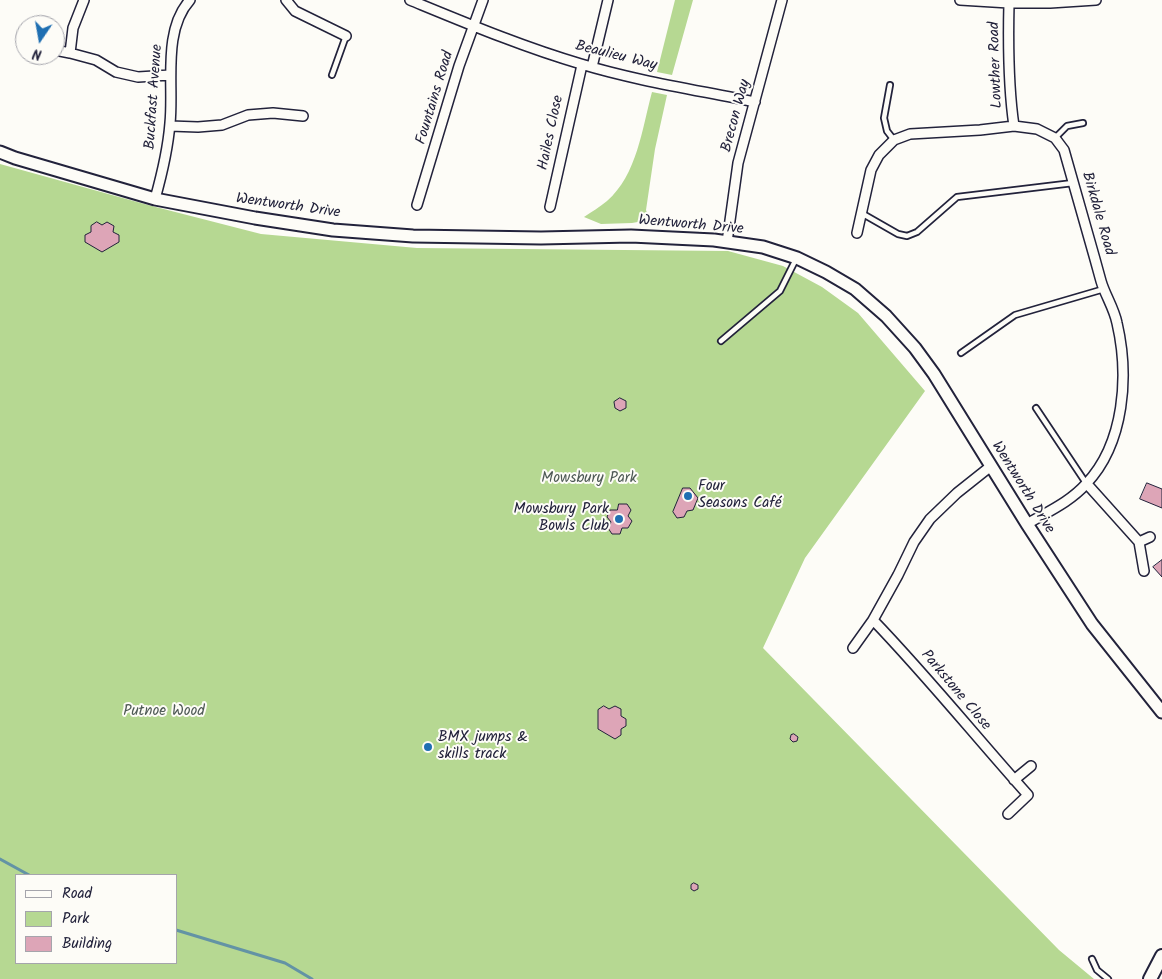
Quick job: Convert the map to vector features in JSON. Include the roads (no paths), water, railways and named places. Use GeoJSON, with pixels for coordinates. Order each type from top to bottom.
{"type":"FeatureCollection","features":[{"type":"Feature","properties":{"kind":"main road"},"geometry":{"type":"LineString","coordinates":[[1150,979],[1162,956]]}},
{"type":"Feature","properties":{"kind":"street"},"geometry":{"type":"LineString","coordinates":[[70,53],[73,28],[84,0]]}},
{"type":"Feature","properties":{"kind":"street","name":"Buckfast Avenue"},"geometry":{"type":"LineString","coordinates":[[155,199],[164,165],[170,126],[172,40],[179,19],[190,0]]}},
{"type":"Feature","properties":{"kind":"street"},"geometry":{"type":"LineString","coordinates":[[286,0],[295,11],[346,36]]}},
{"type":"Feature","properties":{"kind":"street","name":"Beaulieu Way"},"geometry":{"type":"LineString","coordinates":[[410,0],[474,26],[592,67],[755,102]]}},
{"type":"Feature","properties":{"kind":"street","name":"Fountains Road"},"geometry":{"type":"LineString","coordinates":[[417,205],[459,66],[483,0]]}},
{"type":"Feature","properties":{"kind":"street"},"geometry":{"type":"LineString","coordinates":[[592,67],[608,0]]}},
{"type":"Feature","properties":{"kind":"street","name":"Brecon Way"},"geometry":{"type":"LineString","coordinates":[[727,242],[738,163],[782,0]]}},
{"type":"Feature","properties":{"kind":"street"},"geometry":{"type":"LineString","coordinates":[[960,0],[1009,4],[1096,0]]}},
{"type":"Feature","properties":{"kind":"street","name":"Lowther Road"},"geometry":{"type":"LineString","coordinates":[[1009,4],[1010,101],[1014,126]]}},
{"type":"Feature","properties":{"kind":"street"},"geometry":{"type":"LineString","coordinates":[[65,52],[96,60],[116,72],[138,77],[170,75]]}},
{"type":"Feature","properties":{"kind":"street","name":"Hailes Close"},"geometry":{"type":"LineString","coordinates":[[550,208],[582,64]]}},
{"type":"Feature","properties":{"kind":"street"},"geometry":{"type":"LineString","coordinates":[[170,126],[198,127],[222,125],[248,115],[273,112],[303,116]]}},
{"type":"Feature","properties":{"kind":"street"},"geometry":{"type":"LineString","coordinates":[[857,233],[863,214],[866,189],[871,170],[879,155],[894,140],[910,134],[1014,126],[1037,129],[1055,138]]}},
{"type":"Feature","properties":{"kind":"street","name":"Birkdale Road"},"geometry":{"type":"LineString","coordinates":[[1027,524],[1066,501],[1087,484],[1106,457],[1116,428],[1122,398],[1123,354],[1117,321],[1104,289],[1064,150],[1055,138]]}},
{"type":"Feature","properties":{"kind":"street","name":"Wentworth Drive"},"geometry":{"type":"LineString","coordinates":[[0,152],[14,158],[155,199],[255,218],[333,230],[413,236],[542,238],[678,237],[763,247],[797,258],[855,289],[886,316],[915,348],[934,374],[1027,524],[1092,624],[1162,712]]}},
{"type":"Feature","properties":{"kind":"street"},"geometry":{"type":"LineString","coordinates":[[853,648],[873,620],[898,576],[914,542],[930,519],[957,493],[991,466]]}},
{"type":"Feature","properties":{"kind":"street"},"geometry":{"type":"LineString","coordinates":[[1087,484],[1139,542],[1144,571]]}},
{"type":"Feature","properties":{"kind":"street"},"geometry":{"type":"LineString","coordinates":[[1139,542],[1150,537]]}},
{"type":"Feature","properties":{"kind":"street","name":"Parkstone Close"},"geometry":{"type":"LineString","coordinates":[[873,620],[911,660],[1028,795],[1008,814]]}},
{"type":"Feature","properties":{"kind":"street"},"geometry":{"type":"LineString","coordinates":[[1014,780],[1031,766]]}},
{"type":"Feature","properties":{"kind":"lane"},"geometry":{"type":"LineString","coordinates":[[332,75],[346,36]]}},
{"type":"Feature","properties":{"kind":"lane"},"geometry":{"type":"LineString","coordinates":[[890,85],[884,118],[886,131],[894,140]]}},
{"type":"Feature","properties":{"kind":"lane"},"geometry":{"type":"LineString","coordinates":[[1055,138],[1067,126],[1083,124]]}},
{"type":"Feature","properties":{"kind":"lane"},"geometry":{"type":"LineString","coordinates":[[863,214],[898,234],[907,236],[918,232],[957,197],[1073,183]]}},
{"type":"Feature","properties":{"kind":"lane"},"geometry":{"type":"LineString","coordinates":[[722,341],[780,291],[797,258]]}},
{"type":"Feature","properties":{"kind":"lane"},"geometry":{"type":"LineString","coordinates":[[961,353],[1015,315],[1104,289]]}},
{"type":"Feature","properties":{"kind":"lane"},"geometry":{"type":"LineString","coordinates":[[1036,408],[1087,484]]}},
{"type":"Feature","properties":{"kind":"lane"},"geometry":{"type":"LineString","coordinates":[[1092,959],[1097,970],[1108,979]]}},
{"type":"Feature","properties":{"kind":"waterway"},"geometry":{"type":"LineString","coordinates":[[0,859],[27,874]]}},
{"type":"Feature","properties":{"kind":"waterway"},"geometry":{"type":"LineString","coordinates":[[178,931],[285,963],[312,979]]}},
{"type":"Feature","properties":{"kind":"place","name":"Four Seasons Café"},"geometry":{"type":"Point","coordinates":[688,496]}},
{"type":"Feature","properties":{"kind":"place","name":"Mowsbury Park Bowls Club"},"geometry":{"type":"Point","coordinates":[619,519]}},
{"type":"Feature","properties":{"kind":"place","name":"BMX jumps & skills track"},"geometry":{"type":"Point","coordinates":[428,747]}},
{"type":"Feature","properties":{"kind":"park label","name":"Mowsbury Park"},"geometry":{"type":"Point","coordinates":[589,479]}},
{"type":"Feature","properties":{"kind":"park label","name":"Putnoe Wood"},"geometry":{"type":"Point","coordinates":[164,712]}}]}
